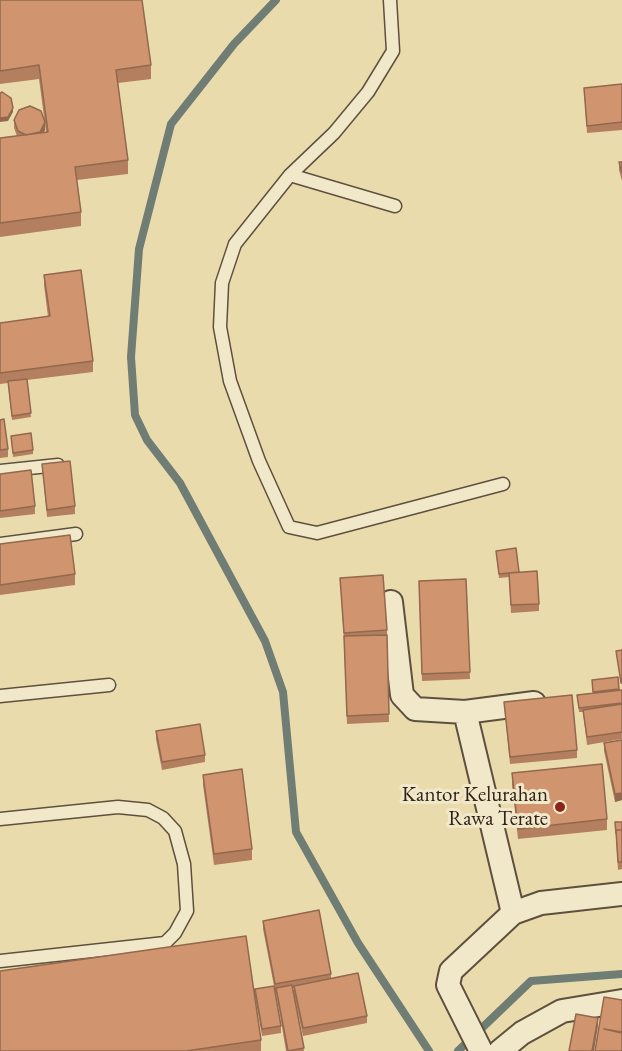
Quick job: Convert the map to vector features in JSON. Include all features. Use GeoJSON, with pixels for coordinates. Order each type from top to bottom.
{"type":"FeatureCollection","features":[{"type":"Feature","properties":{"kind":"street"},"geometry":{"type":"LineString","coordinates":[[391,602],[402,695],[415,709],[465,712],[558,700]]}},
{"type":"Feature","properties":{"kind":"street"},"geometry":{"type":"LineString","coordinates":[[465,712],[513,913]]}},
{"type":"Feature","properties":{"kind":"street"},"geometry":{"type":"LineString","coordinates":[[622,894],[541,903],[513,913],[451,970],[448,985],[487,1050],[562,1011],[622,1001]]}},
{"type":"Feature","properties":{"kind":"lane"},"geometry":{"type":"LineString","coordinates":[[390,0],[393,51],[368,92],[341,125],[290,175],[235,244],[222,282],[220,327],[231,381],[259,461],[289,527],[316,533],[503,484]]}},
{"type":"Feature","properties":{"kind":"lane"},"geometry":{"type":"LineString","coordinates":[[290,175],[395,206]]}},
{"type":"Feature","properties":{"kind":"lane"},"geometry":{"type":"LineString","coordinates":[[0,471],[66,464]]}},
{"type":"Feature","properties":{"kind":"lane"},"geometry":{"type":"LineString","coordinates":[[0,544],[76,534]]}},
{"type":"Feature","properties":{"kind":"lane"},"geometry":{"type":"LineString","coordinates":[[0,696],[109,685]]}},
{"type":"Feature","properties":{"kind":"lane"},"geometry":{"type":"LineString","coordinates":[[0,819],[118,807],[148,810],[162,818],[175,831],[184,864],[188,911],[175,933],[165,943],[0,961]]}},
{"type":"Feature","properties":{"kind":"building"},"geometry":{"type":"Polygon","coordinates":[[[0,0],[142,0],[151,65],[116,70],[128,160],[75,167],[81,212],[0,223],[0,138],[48,132],[39,65],[0,71],[0,0]]]}},
{"type":"Feature","properties":{"kind":"building"},"geometry":{"type":"Polygon","coordinates":[[[622,84],[622,122],[587,126],[584,88],[622,84]]]}},
{"type":"Feature","properties":{"kind":"building"},"geometry":{"type":"Polygon","coordinates":[[[0,93],[11,98],[13,108],[8,117],[0,118],[0,93]]]}},
{"type":"Feature","properties":{"kind":"building"},"geometry":{"type":"Polygon","coordinates":[[[30,106],[41,111],[45,122],[40,132],[26,135],[18,131],[14,120],[19,110],[30,106]]]}},
{"type":"Feature","properties":{"kind":"building"},"geometry":{"type":"Polygon","coordinates":[[[81,270],[93,361],[0,373],[0,323],[50,316],[44,275],[81,270]]]}},
{"type":"Feature","properties":{"kind":"building"},"geometry":{"type":"Polygon","coordinates":[[[27,379],[31,413],[12,416],[8,381],[27,379]]]}},
{"type":"Feature","properties":{"kind":"building"},"geometry":{"type":"Polygon","coordinates":[[[4,419],[8,449],[0,450],[0,420],[4,419]]]}},
{"type":"Feature","properties":{"kind":"building"},"geometry":{"type":"Polygon","coordinates":[[[31,433],[33,450],[13,453],[11,436],[31,433]]]}},
{"type":"Feature","properties":{"kind":"building"},"geometry":{"type":"Polygon","coordinates":[[[70,461],[75,506],[47,510],[42,464],[70,461]]]}},
{"type":"Feature","properties":{"kind":"building"},"geometry":{"type":"Polygon","coordinates":[[[31,470],[35,506],[0,511],[0,474],[31,470]]]}},
{"type":"Feature","properties":{"kind":"building"},"geometry":{"type":"Polygon","coordinates":[[[70,535],[75,574],[0,585],[0,544],[70,535]]]}},
{"type":"Feature","properties":{"kind":"building"},"geometry":{"type":"Polygon","coordinates":[[[516,548],[519,572],[499,574],[496,551],[516,548]]]}},
{"type":"Feature","properties":{"kind":"building"},"geometry":{"type":"Polygon","coordinates":[[[537,571],[539,604],[511,605],[509,573],[537,571]]]}},
{"type":"Feature","properties":{"kind":"building"},"geometry":{"type":"Polygon","coordinates":[[[383,575],[387,630],[344,633],[340,578],[383,575]]]}},
{"type":"Feature","properties":{"kind":"building"},"geometry":{"type":"Polygon","coordinates":[[[466,579],[470,672],[422,674],[419,581],[466,579]]]}},
{"type":"Feature","properties":{"kind":"building"},"geometry":{"type":"Polygon","coordinates":[[[387,635],[389,714],[347,716],[344,636],[387,635]]]}},
{"type":"Feature","properties":{"kind":"building"},"geometry":{"type":"Polygon","coordinates":[[[622,650],[622,683],[621,683],[616,651],[622,650]]]}},
{"type":"Feature","properties":{"kind":"building"},"geometry":{"type":"Polygon","coordinates":[[[618,677],[619,689],[593,692],[592,680],[618,677]]]}},
{"type":"Feature","properties":{"kind":"building"},"geometry":{"type":"Polygon","coordinates":[[[622,690],[622,703],[579,708],[577,695],[622,690]]]}},
{"type":"Feature","properties":{"kind":"building"},"geometry":{"type":"Polygon","coordinates":[[[572,695],[577,750],[510,757],[504,702],[572,695]]]}},
{"type":"Feature","properties":{"kind":"building"},"geometry":{"type":"Polygon","coordinates":[[[622,704],[622,732],[587,737],[583,710],[622,704]]]}},
{"type":"Feature","properties":{"kind":"building"},"geometry":{"type":"Polygon","coordinates":[[[200,724],[205,755],[162,762],[156,731],[200,724]]]}},
{"type":"Feature","properties":{"kind":"building"},"geometry":{"type":"Polygon","coordinates":[[[622,740],[622,793],[615,794],[604,743],[622,740]]]}},
{"type":"Feature","properties":{"kind":"building","name":"Kantor Kelurahan Rawa Terate"},"geometry":{"type":"Polygon","coordinates":[[[602,764],[607,819],[518,829],[512,773],[602,764]]]}},
{"type":"Feature","properties":{"kind":"building"},"geometry":{"type":"Polygon","coordinates":[[[242,769],[252,849],[214,854],[203,775],[242,769]]]}},
{"type":"Feature","properties":{"kind":"building"},"geometry":{"type":"Polygon","coordinates":[[[615,822],[622,822],[622,830],[616,830],[616,834],[615,822]]]}},
{"type":"Feature","properties":{"kind":"building"},"geometry":{"type":"Polygon","coordinates":[[[616,830],[622,830],[622,862],[618,862],[616,830]]]}},
{"type":"Feature","properties":{"kind":"building"},"geometry":{"type":"Polygon","coordinates":[[[319,910],[331,974],[275,984],[263,921],[319,910]]]}},
{"type":"Feature","properties":{"kind":"building"},"geometry":{"type":"Polygon","coordinates":[[[246,936],[261,1040],[186,1051],[0,1051],[0,971],[246,936]]]}},
{"type":"Feature","properties":{"kind":"building"},"geometry":{"type":"Polygon","coordinates":[[[358,973],[367,1016],[303,1028],[294,986],[358,973]]]}},
{"type":"Feature","properties":{"kind":"building"},"geometry":{"type":"Polygon","coordinates":[[[292,985],[304,1048],[288,1051],[276,988],[292,985]]]}},
{"type":"Feature","properties":{"kind":"building"},"geometry":{"type":"Polygon","coordinates":[[[274,986],[281,1026],[262,1029],[255,989],[274,986]]]}},
{"type":"Feature","properties":{"kind":"building"},"geometry":{"type":"Polygon","coordinates":[[[604,997],[622,1000],[622,1032],[604,1029],[622,1033],[622,1051],[595,1051],[604,997]]]}},
{"type":"Feature","properties":{"kind":"building"},"geometry":{"type":"Polygon","coordinates":[[[576,1014],[598,1018],[592,1051],[569,1051],[576,1014]]]}},
{"type":"Feature","properties":{"kind":"waterway"},"geometry":{"type":"LineString","coordinates":[[276,0],[234,44],[171,124],[139,249],[131,357],[135,415],[147,440],[180,483],[265,641],[283,692],[296,832],[358,943],[429,1051]]}},
{"type":"Feature","properties":{"kind":"waterway"},"geometry":{"type":"LineString","coordinates":[[458,1051],[531,981],[622,974]]}},
{"type":"Feature","properties":{"kind":"place","name":"Kantor Kelurahan Rawa Terate"},"geometry":{"type":"Point","coordinates":[560,807]}}]}
